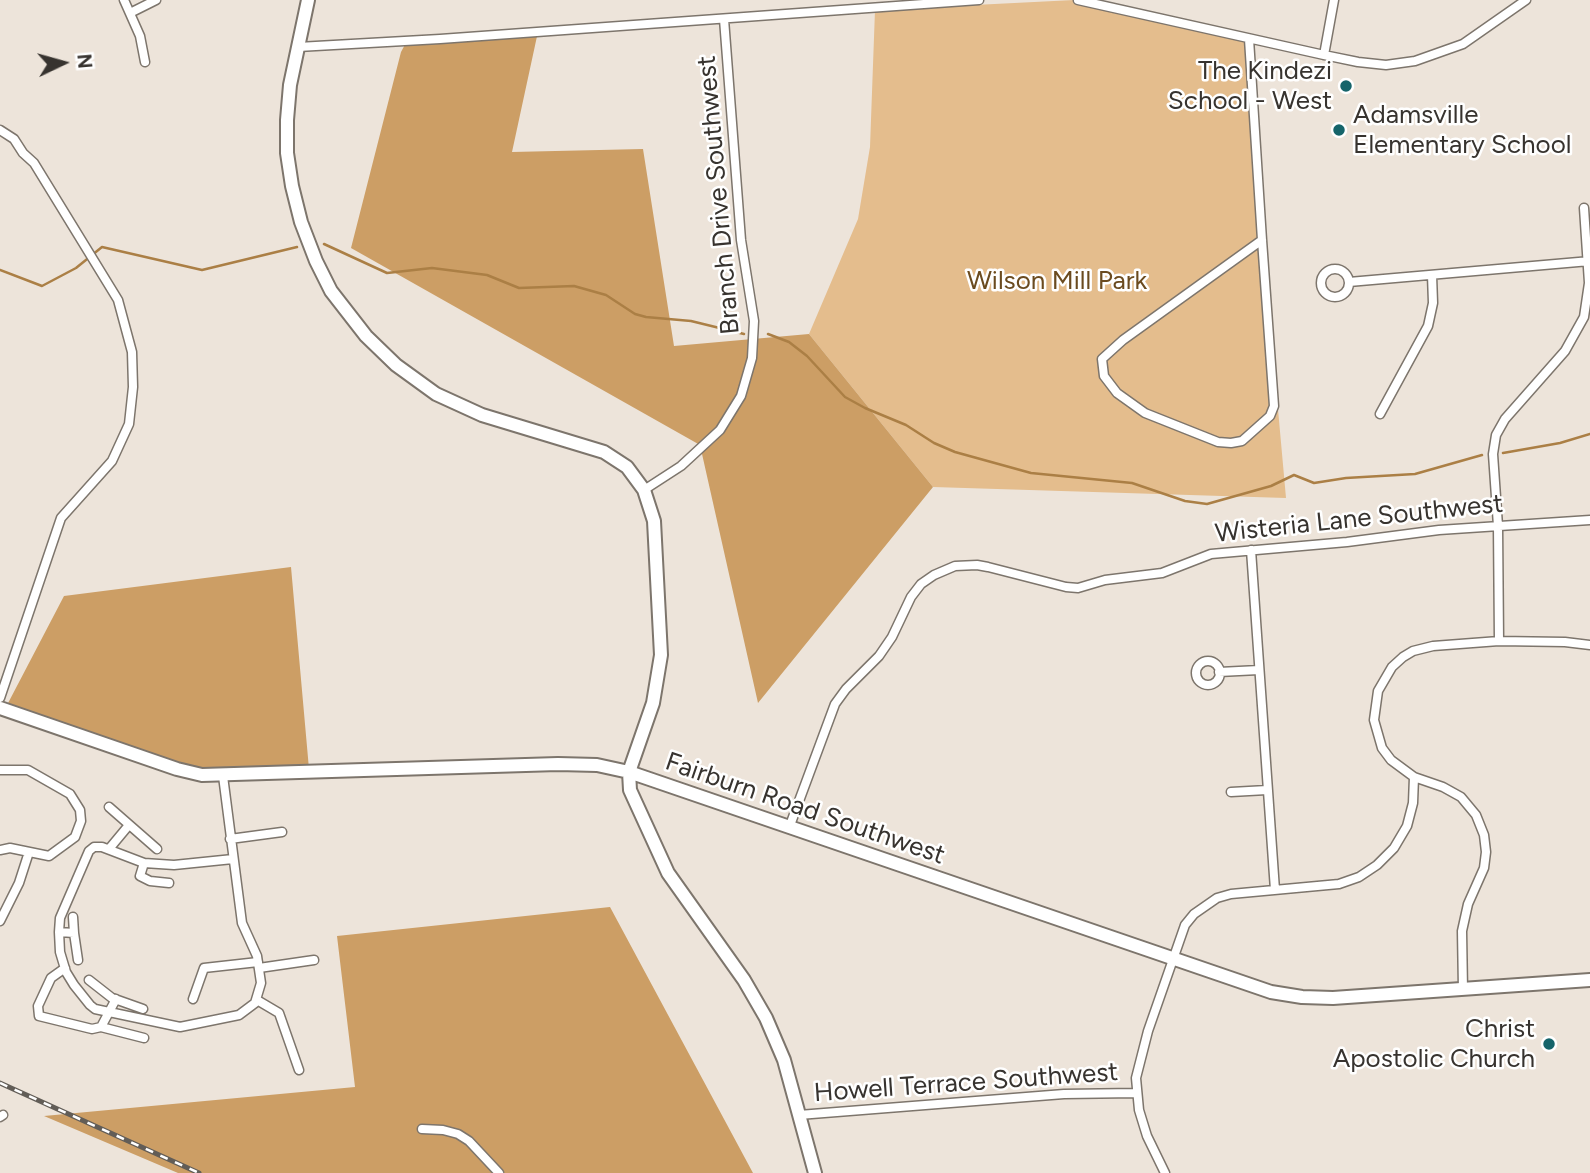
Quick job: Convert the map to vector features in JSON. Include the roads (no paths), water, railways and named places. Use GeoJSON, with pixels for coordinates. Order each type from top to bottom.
{"type":"FeatureCollection","features":[{"type":"Feature","properties":{"kind":"street"},"geometry":{"type":"LineString","coordinates":[[124,0],[132,12],[145,62]]}},
{"type":"Feature","properties":{"kind":"street"},"geometry":{"type":"LineString","coordinates":[[132,12],[156,0]]}},
{"type":"Feature","properties":{"kind":"street"},"geometry":{"type":"LineString","coordinates":[[308,0],[290,85],[287,153],[301,222],[331,291],[349,317],[396,365],[436,394],[482,415],[604,452],[627,467],[644,490],[654,521],[661,655],[653,703],[628,772],[630,790],[668,873],[744,980],[766,1018],[783,1060],[815,1173]]}},
{"type":"Feature","properties":{"kind":"street"},"geometry":{"type":"LineString","coordinates":[[298,47],[979,0]]}},
{"type":"Feature","properties":{"kind":"street"},"geometry":{"type":"LineString","coordinates":[[1078,0],[1324,55],[1386,65],[1415,61],[1463,44],[1526,0]]}},
{"type":"Feature","properties":{"kind":"street"},"geometry":{"type":"LineString","coordinates":[[1324,55],[1334,0]]}},
{"type":"Feature","properties":{"kind":"street","name":"Branch Drive Southwest"},"geometry":{"type":"LineString","coordinates":[[644,490],[681,466],[720,430],[741,396],[752,358],[754,321],[741,240],[724,19]]}},
{"type":"Feature","properties":{"kind":"street"},"geometry":{"type":"LineString","coordinates":[[1249,38],[1274,406],[1270,416],[1242,441],[1218,442],[1145,413],[1117,393],[1104,376],[1102,359],[1124,340],[1262,240]]}},
{"type":"Feature","properties":{"kind":"street"},"geometry":{"type":"LineString","coordinates":[[0,130],[14,139],[34,163],[118,300],[132,352],[133,387],[129,424],[112,461],[61,518],[0,698]]}},
{"type":"Feature","properties":{"kind":"street"},"geometry":{"type":"LineString","coordinates":[[1499,642],[1498,526],[1493,453],[1496,435],[1505,419],[1565,351],[1577,332],[1588,299],[1589,261],[1584,208]]}},
{"type":"Feature","properties":{"kind":"street"},"geometry":{"type":"LineString","coordinates":[[1349,282],[1589,261]]}},
{"type":"Feature","properties":{"kind":"street"},"geometry":{"type":"LineString","coordinates":[[1380,414],[1428,326],[1433,303],[1432,275]]}},
{"type":"Feature","properties":{"kind":"street","name":"Wisteria Lane Southwest"},"geometry":{"type":"LineString","coordinates":[[789,828],[835,704],[879,656],[921,584],[955,566],[977,565],[1077,588],[1105,580],[1162,573],[1211,554],[1347,542],[1439,530],[1590,520]]}},
{"type":"Feature","properties":{"kind":"street"},"geometry":{"type":"LineString","coordinates":[[1251,550],[1275,890]]}},
{"type":"Feature","properties":{"kind":"street"},"geometry":{"type":"LineString","coordinates":[[1463,990],[1462,931],[1468,904],[1484,868],[1484,835],[1476,815],[1461,797],[1443,786],[1414,777],[1391,760],[1376,734],[1374,706],[1384,678],[1403,657],[1424,648],[1499,642],[1565,642],[1590,645]]}},
{"type":"Feature","properties":{"kind":"street"},"geometry":{"type":"LineString","coordinates":[[1219,672],[1259,670]]}},
{"type":"Feature","properties":{"kind":"street","name":"Fairburn Road Southwest"},"geometry":{"type":"LineString","coordinates":[[0,708],[177,769],[202,775],[597,765],[628,772],[1268,992],[1302,997],[1590,981]]}},
{"type":"Feature","properties":{"kind":"street"},"geometry":{"type":"LineString","coordinates":[[0,770],[28,770],[70,794],[80,810],[78,833],[49,856],[10,848],[0,850]]}},
{"type":"Feature","properties":{"kind":"street"},"geometry":{"type":"LineString","coordinates":[[223,776],[242,923],[254,945],[261,983],[257,999],[250,1009],[239,1015],[180,1027],[95,1009],[90,1005],[65,968],[58,932],[60,918],[89,851],[94,847],[108,849],[144,863],[174,865],[233,859]]}},
{"type":"Feature","properties":{"kind":"street"},"geometry":{"type":"LineString","coordinates":[[1165,1173],[1147,1136],[1136,1093],[1139,1061],[1185,925],[1206,904],[1230,894],[1339,884],[1359,877],[1377,865],[1394,848],[1407,826],[1413,803],[1414,777]]}},
{"type":"Feature","properties":{"kind":"street"},"geometry":{"type":"LineString","coordinates":[[1231,792],[1268,790]]}},
{"type":"Feature","properties":{"kind":"street"},"geometry":{"type":"LineString","coordinates":[[108,807],[157,849]]}},
{"type":"Feature","properties":{"kind":"street"},"geometry":{"type":"LineString","coordinates":[[108,849],[129,825]]}},
{"type":"Feature","properties":{"kind":"street"},"geometry":{"type":"LineString","coordinates":[[230,839],[282,832]]}},
{"type":"Feature","properties":{"kind":"street"},"geometry":{"type":"LineString","coordinates":[[0,920],[19,883],[29,852]]}},
{"type":"Feature","properties":{"kind":"street"},"geometry":{"type":"LineString","coordinates":[[144,863],[140,876],[150,881],[169,883]]}},
{"type":"Feature","properties":{"kind":"street"},"geometry":{"type":"LineString","coordinates":[[73,917],[78,960]]}},
{"type":"Feature","properties":{"kind":"street"},"geometry":{"type":"LineString","coordinates":[[58,932],[74,933]]}},
{"type":"Feature","properties":{"kind":"street"},"geometry":{"type":"LineString","coordinates":[[193,999],[204,968],[314,960]]}},
{"type":"Feature","properties":{"kind":"street"},"geometry":{"type":"LineString","coordinates":[[65,968],[51,978],[38,1006],[39,1016],[92,1029],[102,1027],[144,1038]]}},
{"type":"Feature","properties":{"kind":"street"},"geometry":{"type":"LineString","coordinates":[[89,980],[116,999],[143,1009]]}},
{"type":"Feature","properties":{"kind":"street"},"geometry":{"type":"LineString","coordinates":[[102,1027],[116,999]]}},
{"type":"Feature","properties":{"kind":"street"},"geometry":{"type":"LineString","coordinates":[[257,999],[279,1013],[299,1070]]}},
{"type":"Feature","properties":{"kind":"street","name":"Howell Terrace Southwest"},"geometry":{"type":"LineString","coordinates":[[799,1115],[1064,1094],[1136,1093]]}},
{"type":"Feature","properties":{"kind":"street"},"geometry":{"type":"LineString","coordinates":[[422,1129],[458,1134],[469,1141],[499,1173]]}},
{"type":"Feature","properties":{"kind":"waterway"},"geometry":{"type":"LineString","coordinates":[[324,244],[387,273],[432,268],[487,275],[519,288],[574,286],[606,295],[635,314],[691,321],[744,334]]}},
{"type":"Feature","properties":{"kind":"waterway"},"geometry":{"type":"LineString","coordinates":[[0,270],[42,286],[76,268],[102,247],[202,270],[297,247]]}},
{"type":"Feature","properties":{"kind":"waterway"},"geometry":{"type":"LineString","coordinates":[[768,334],[789,342],[807,356],[845,397],[906,425],[934,443],[955,452],[1031,473],[1132,483],[1185,501],[1207,504],[1271,486],[1294,475],[1314,483],[1346,478],[1415,474],[1482,455]]}},
{"type":"Feature","properties":{"kind":"waterway"},"geometry":{"type":"LineString","coordinates":[[1503,453],[1560,443],[1590,434]]}},
{"type":"Feature","properties":{"kind":"railway"},"geometry":{"type":"LineString","coordinates":[[0,1083],[199,1173]]}},
{"type":"Feature","properties":{"kind":"place","name":"The Kindezi School - West"},"geometry":{"type":"Point","coordinates":[1346,86]}},
{"type":"Feature","properties":{"kind":"place","name":"Adamsville Elementary School"},"geometry":{"type":"Point","coordinates":[1339,130]}},
{"type":"Feature","properties":{"kind":"place","name":"Christ Apostolic Church"},"geometry":{"type":"Point","coordinates":[1549,1044]}},
{"type":"Feature","properties":{"kind":"park label","name":"Wilson Mill Park"},"geometry":{"type":"Point","coordinates":[1057,281]}}]}
